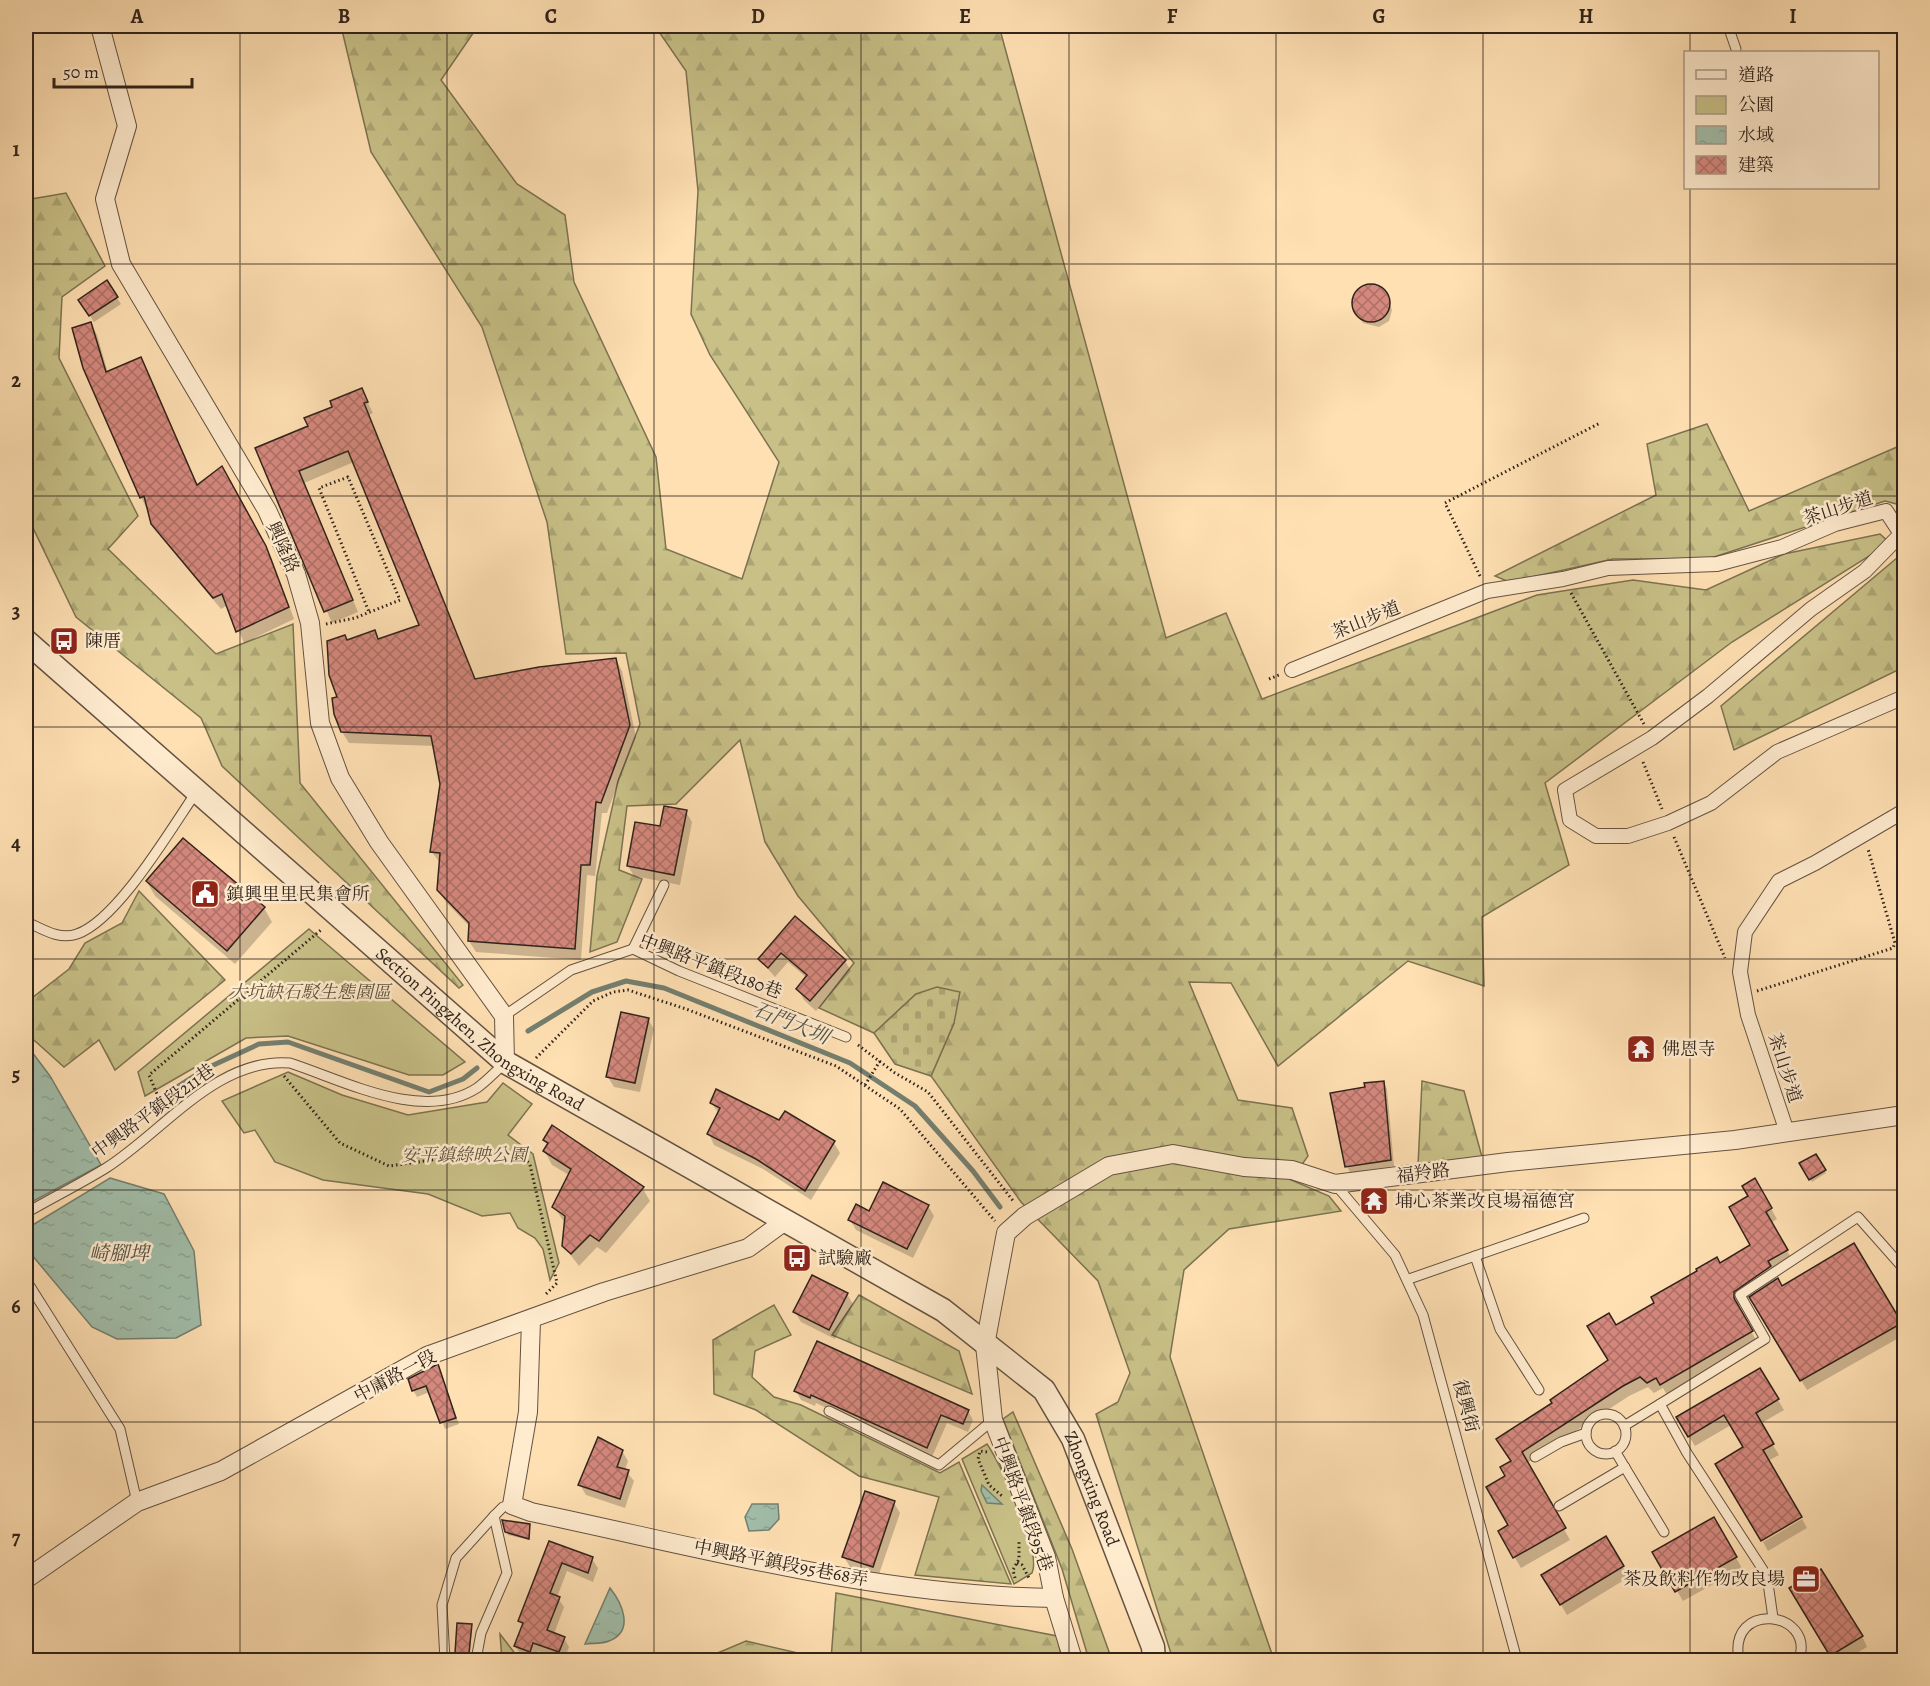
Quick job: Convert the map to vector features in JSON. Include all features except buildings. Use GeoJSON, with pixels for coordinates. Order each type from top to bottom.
{"type":"FeatureCollection","features":[{"type":"Feature","properties":{"kind":"street","name":"興隆路"},"geometry":{"type":"LineString","coordinates":[[100,26],[127,126],[105,199],[121,264],[267,510],[296,574],[310,623],[320,723],[340,778],[379,842],[504,1016]]}},
{"type":"Feature","properties":{"kind":"street","name":"茶山步道"},"geometry":{"type":"LineString","coordinates":[[1292,670],[1487,591],[1563,579],[1608,568],[1717,564],[1782,547],[1835,524],[1886,511],[1902,534],[1865,571],[1811,609],[1708,696],[1652,738],[1565,790],[1570,820],[1596,836],[1628,836],[1668,823],[1711,803],[1777,752],[1905,697]]}},
{"type":"Feature","properties":{"kind":"street","name":"Section Pingzhen, Zhongxing Road"},"geometry":{"type":"LineString","coordinates":[[26,641],[514,1067],[943,1310],[985,1345]]}},
{"type":"Feature","properties":{"kind":"street","name":"茶山步道"},"geometry":{"type":"LineString","coordinates":[[1787,1132],[1748,1015],[1740,972],[1745,932],[1779,881],[1864,836],[1905,811]]}},
{"type":"Feature","properties":{"kind":"street"},"geometry":{"type":"LineString","coordinates":[[504,1016],[514,1067]]}},
{"type":"Feature","properties":{"kind":"street","name":"福羚路"},"geometry":{"type":"LineString","coordinates":[[1006,1233],[1024,1216],[1109,1166],[1173,1154],[1244,1167],[1292,1170],[1335,1184],[1508,1162],[1787,1132],[1905,1115]]}},
{"type":"Feature","properties":{"kind":"street","name":"中庸路一段"},"geometry":{"type":"LineString","coordinates":[[26,1579],[138,1502],[221,1471],[427,1356],[604,1292],[748,1248],[785,1221]]}},
{"type":"Feature","properties":{"kind":"street"},"geometry":{"type":"LineString","coordinates":[[985,1345],[1006,1233]]}},
{"type":"Feature","properties":{"kind":"street"},"geometry":{"type":"LineString","coordinates":[[512,1505],[528,1412],[531,1320]]}},
{"type":"Feature","properties":{"kind":"street","name":"中興路平鎮段95巷"},"geometry":{"type":"LineString","coordinates":[[985,1345],[993,1420],[1046,1557],[1054,1598],[1073,1660]]}},
{"type":"Feature","properties":{"kind":"street","name":"Zhongxing Road"},"geometry":{"type":"LineString","coordinates":[[985,1345],[1044,1390],[1073,1438],[1153,1647],[1154,1660]]}},
{"type":"Feature","properties":{"kind":"street","name":"中興路平鎮段95巷68弄"},"geometry":{"type":"LineString","coordinates":[[512,1505],[531,1512],[865,1581],[1011,1597],[1054,1598]]}},
{"type":"Feature","properties":{"kind":"lane"},"geometry":{"type":"LineString","coordinates":[[1728,26],[1736,49]]}},
{"type":"Feature","properties":{"kind":"lane"},"geometry":{"type":"LineString","coordinates":[[29,923],[56,936],[76,935],[101,921],[151,858],[196,791]]}},
{"type":"Feature","properties":{"kind":"lane"},"geometry":{"type":"LineString","coordinates":[[633,949],[664,885]]}},
{"type":"Feature","properties":{"kind":"lane","name":"中興路平鎮段180巷"},"geometry":{"type":"LineString","coordinates":[[504,1016],[571,970],[633,949],[679,971],[846,1037]]}},
{"type":"Feature","properties":{"kind":"lane","name":"中興路平鎮段211巷"},"geometry":{"type":"LineString","coordinates":[[26,1213],[108,1167],[168,1119],[238,1070],[271,1061],[290,1063],[408,1102],[445,1101],[477,1088],[514,1067]]}},
{"type":"Feature","properties":{"kind":"lane","name":"復興街"},"geometry":{"type":"LineString","coordinates":[[1335,1184],[1395,1255],[1409,1280],[1423,1315],[1517,1660]]}},
{"type":"Feature","properties":{"kind":"lane"},"geometry":{"type":"LineString","coordinates":[[1624,1426],[1765,1339],[1740,1295],[1858,1217],[1905,1269]]}},
{"type":"Feature","properties":{"kind":"lane"},"geometry":{"type":"LineString","coordinates":[[1409,1280],[1584,1218]]}},
{"type":"Feature","properties":{"kind":"lane"},"geometry":{"type":"LineString","coordinates":[[1475,1256],[1500,1329],[1539,1390]]}},
{"type":"Feature","properties":{"kind":"lane"},"geometry":{"type":"LineString","coordinates":[[26,1280],[120,1430],[138,1502]]}},
{"type":"Feature","properties":{"kind":"lane"},"geometry":{"type":"LineString","coordinates":[[1660,1404],[1687,1453],[1767,1576],[1773,1618]]}},
{"type":"Feature","properties":{"kind":"lane"},"geometry":{"type":"LineString","coordinates":[[829,1411],[939,1465],[993,1420]]}},
{"type":"Feature","properties":{"kind":"lane"},"geometry":{"type":"LineString","coordinates":[[1602,1415],[1615,1417],[1624,1426],[1625,1438],[1615,1451],[1606,1454],[1589,1446],[1586,1433],[1591,1421],[1602,1415]]}},
{"type":"Feature","properties":{"kind":"lane"},"geometry":{"type":"LineString","coordinates":[[1535,1457],[1561,1442],[1586,1433]]}},
{"type":"Feature","properties":{"kind":"lane"},"geometry":{"type":"LineString","coordinates":[[1615,1451],[1664,1532]]}},
{"type":"Feature","properties":{"kind":"lane"},"geometry":{"type":"LineString","coordinates":[[1559,1506],[1624,1467]]}},
{"type":"Feature","properties":{"kind":"lane"},"geometry":{"type":"LineString","coordinates":[[445,1660],[442,1605],[456,1558],[503,1507],[512,1505]]}},
{"type":"Feature","properties":{"kind":"lane"},"geometry":{"type":"LineString","coordinates":[[477,1660],[481,1633],[507,1573],[494,1516]]}},
{"type":"Feature","properties":{"kind":"lane"},"geometry":{"type":"LineString","coordinates":[[1739,1660],[1737,1650],[1744,1630],[1752,1622],[1773,1618],[1792,1627],[1798,1635],[1801,1645],[1799,1660]]}},
{"type":"Feature","properties":{"kind":"path"},"geometry":{"type":"LineString","coordinates":[[1487,591],[1445,503],[1600,423]]}},
{"type":"Feature","properties":{"kind":"path"},"geometry":{"type":"LineString","coordinates":[[310,623],[318,626],[369,612],[400,600],[348,477],[319,488],[369,612]]}},
{"type":"Feature","properties":{"kind":"path"},"geometry":{"type":"LineString","coordinates":[[1563,579],[1652,738]]}},
{"type":"Feature","properties":{"kind":"path"},"geometry":{"type":"LineString","coordinates":[[1642,760],[1668,823]]}},
{"type":"Feature","properties":{"kind":"path"},"geometry":{"type":"LineString","coordinates":[[1744,995],[1893,948],[1895,943],[1864,836]]}},
{"type":"Feature","properties":{"kind":"path"},"geometry":{"type":"LineString","coordinates":[[1681,855],[1726,961]]}},
{"type":"Feature","properties":{"kind":"path"},"geometry":{"type":"LineString","coordinates":[[168,1119],[149,1076],[339,915]]}},
{"type":"Feature","properties":{"kind":"path"},"geometry":{"type":"LineString","coordinates":[[514,1067],[593,1001],[613,992],[628,990],[836,1066],[900,1109],[961,1184],[1006,1233]]}},
{"type":"Feature","properties":{"kind":"path"},"geometry":{"type":"LineString","coordinates":[[846,1037],[928,1092],[1024,1216]]}},
{"type":"Feature","properties":{"kind":"path"},"geometry":{"type":"LineString","coordinates":[[271,1061],[340,1143],[389,1166],[518,1149],[530,1165],[557,1283],[529,1310],[531,1320]]}},
{"type":"Feature","properties":{"kind":"path"},"geometry":{"type":"LineString","coordinates":[[865,1086],[880,1061]]}},
{"type":"Feature","properties":{"kind":"path"},"geometry":{"type":"LineString","coordinates":[[1006,1503],[989,1485],[977,1456],[984,1450],[992,1457],[997,1468],[1010,1464]]}},
{"type":"Feature","properties":{"kind":"path"},"geometry":{"type":"LineString","coordinates":[[1011,1597],[1016,1579],[1013,1570],[1019,1559],[1018,1532]]}},
{"type":"Feature","properties":{"kind":"green space"},"geometry":{"type":"Polygon","coordinates":[[[341,26],[478,26],[441,80],[517,184],[565,215],[574,282],[656,457],[666,549],[742,579],[779,462],[710,355],[691,314],[698,191],[686,71],[655,26],[999,26],[1166,638],[1226,613],[1262,699],[1537,595],[1633,580],[1706,590],[1784,554],[1880,534],[1890,543],[1732,642],[1545,783],[1569,865],[1482,917],[1484,986],[1408,961],[1278,1066],[1231,983],[1189,982],[1238,1100],[1292,1108],[1308,1156],[1291,1180],[1329,1196],[1341,1211],[1229,1229],[1184,1270],[1170,1357],[1274,1660],[1173,1660],[1096,1414],[1118,1402],[1130,1373],[1098,1281],[1021,1202],[931,1076],[954,1023],[916,994],[874,1033],[819,1008],[854,963],[798,896],[765,842],[740,740],[676,804],[627,806],[619,870],[642,879],[617,942],[590,952],[597,876],[618,781],[640,724],[626,653],[566,654],[547,522],[482,327],[371,152],[341,26]]]}},
{"type":"Feature","properties":{"kind":"green space"},"geometry":{"type":"Polygon","coordinates":[[[66,193],[105,266],[62,297],[59,358],[138,516],[108,549],[216,654],[293,624],[300,783],[463,985],[459,988],[222,766],[201,718],[76,617],[26,518],[26,200],[66,193]]]}},
{"type":"Feature","properties":{"kind":"green space"},"geometry":{"type":"Polygon","coordinates":[[[1707,424],[1749,511],[1904,444],[1904,506],[1885,501],[1708,559],[1613,559],[1509,582],[1495,576],[1656,495],[1647,444],[1707,424]]]}},
{"type":"Feature","properties":{"kind":"green space"},"geometry":{"type":"Polygon","coordinates":[[[1904,552],[1904,667],[1734,750],[1721,706],[1904,552]]]}},
{"type":"Feature","properties":{"kind":"green space"},"geometry":{"type":"Polygon","coordinates":[[[139,891],[225,980],[115,1070],[99,1040],[64,1067],[26,1033],[26,1000],[28,1001],[69,969],[85,943],[122,923],[139,891]]]}},
{"type":"Feature","properties":{"kind":"green space","name":"大坑缺石駁生態園區"},"geometry":{"type":"Polygon","coordinates":[[[309,929],[465,1062],[443,1075],[409,1075],[288,1036],[246,1038],[145,1096],[138,1072],[309,929]]]}},
{"type":"Feature","properties":{"kind":"green space"},"geometry":{"type":"Polygon","coordinates":[[[937,987],[960,992],[954,1023],[931,1076],[895,1064],[874,1033],[916,994],[937,987]]]}},
{"type":"Feature","properties":{"kind":"green space","name":"安平鎮綠映公園"},"geometry":{"type":"Polygon","coordinates":[[[288,1072],[342,1095],[408,1115],[487,1102],[503,1083],[532,1104],[508,1135],[533,1154],[559,1263],[550,1280],[543,1249],[535,1238],[518,1228],[510,1213],[482,1216],[428,1194],[323,1180],[275,1162],[255,1130],[244,1133],[222,1101],[288,1072]]]}},
{"type":"Feature","properties":{"kind":"green space"},"geometry":{"type":"Polygon","coordinates":[[[1422,1081],[1464,1091],[1482,1157],[1418,1166],[1422,1081]]]}},
{"type":"Feature","properties":{"kind":"green space"},"geometry":{"type":"Polygon","coordinates":[[[859,1295],[959,1351],[972,1394],[832,1335],[859,1295]]]}},
{"type":"Feature","properties":{"kind":"green space"},"geometry":{"type":"Polygon","coordinates":[[[774,1305],[791,1335],[755,1351],[752,1377],[774,1397],[801,1405],[940,1473],[959,1462],[1011,1584],[915,1575],[939,1497],[859,1476],[756,1410],[714,1394],[713,1340],[774,1305]]]}},
{"type":"Feature","properties":{"kind":"green space"},"geometry":{"type":"Polygon","coordinates":[[[1013,1412],[1072,1549],[1112,1660],[1089,1660],[1062,1569],[1003,1419],[1013,1412]]]}},
{"type":"Feature","properties":{"kind":"green space"},"geometry":{"type":"Polygon","coordinates":[[[987,1444],[1010,1488],[1026,1528],[1034,1562],[1032,1573],[1014,1584],[962,1459],[987,1444]]]}},
{"type":"Feature","properties":{"kind":"green space"},"geometry":{"type":"Polygon","coordinates":[[[836,1593],[1057,1636],[1062,1660],[831,1660],[836,1593]]]}},
{"type":"Feature","properties":{"kind":"green space"},"geometry":{"type":"Polygon","coordinates":[[[500,1634],[520,1660],[502,1660],[500,1634]]]}},
{"type":"Feature","properties":{"kind":"green space"},"geometry":{"type":"Polygon","coordinates":[[[746,1641],[828,1660],[701,1660],[746,1641]]]}},
{"type":"Feature","properties":{"kind":"water"},"geometry":{"type":"Polygon","coordinates":[[[26,1044],[50,1076],[101,1165],[26,1205],[26,1044]]]}},
{"type":"Feature","properties":{"kind":"water","name":"崎腳埤"},"geometry":{"type":"Polygon","coordinates":[[[110,1178],[164,1194],[194,1251],[201,1325],[176,1338],[117,1339],[92,1327],[26,1248],[26,1229],[110,1178]]]}},
{"type":"Feature","properties":{"kind":"water"},"geometry":{"type":"Polygon","coordinates":[[[982,1485],[1002,1504],[987,1503],[981,1491],[982,1485]]]}},
{"type":"Feature","properties":{"kind":"water"},"geometry":{"type":"Polygon","coordinates":[[[752,1504],[778,1504],[779,1519],[769,1530],[749,1531],[745,1517],[752,1504]]]}},
{"type":"Feature","properties":{"kind":"water"},"geometry":{"type":"Polygon","coordinates":[[[610,1588],[619,1601],[624,1616],[622,1631],[609,1641],[585,1644],[610,1588]]]}},
{"type":"Feature","properties":{"kind":"waterway","name":"石門大圳"},"geometry":{"type":"LineString","coordinates":[[528,1031],[592,992],[626,981],[664,988],[850,1063],[915,1106],[973,1171],[1000,1207]]}},
{"type":"Feature","properties":{"kind":"waterway","name":"石門大圳"},"geometry":{"type":"LineString","coordinates":[[177,1087],[205,1069],[259,1044],[288,1042],[429,1092],[463,1079],[477,1068]]}},
{"type":"Feature","properties":{"kind":"place","name":"陳厝"},"geometry":{"type":"Point","coordinates":[64,641]}},
{"type":"Feature","properties":{"kind":"place","name":"鎮興里里民集會所"},"geometry":{"type":"Point","coordinates":[205,894]}},
{"type":"Feature","properties":{"kind":"place","name":"佛恩寺"},"geometry":{"type":"Point","coordinates":[1641,1049]}},
{"type":"Feature","properties":{"kind":"place","name":"埔心茶業改良場福德宮"},"geometry":{"type":"Point","coordinates":[1374,1201]}},
{"type":"Feature","properties":{"kind":"place","name":"試驗廠"},"geometry":{"type":"Point","coordinates":[797,1258]}},
{"type":"Feature","properties":{"kind":"place","name":"茶及飲料作物改良場"},"geometry":{"type":"Point","coordinates":[1806,1579]}}]}
